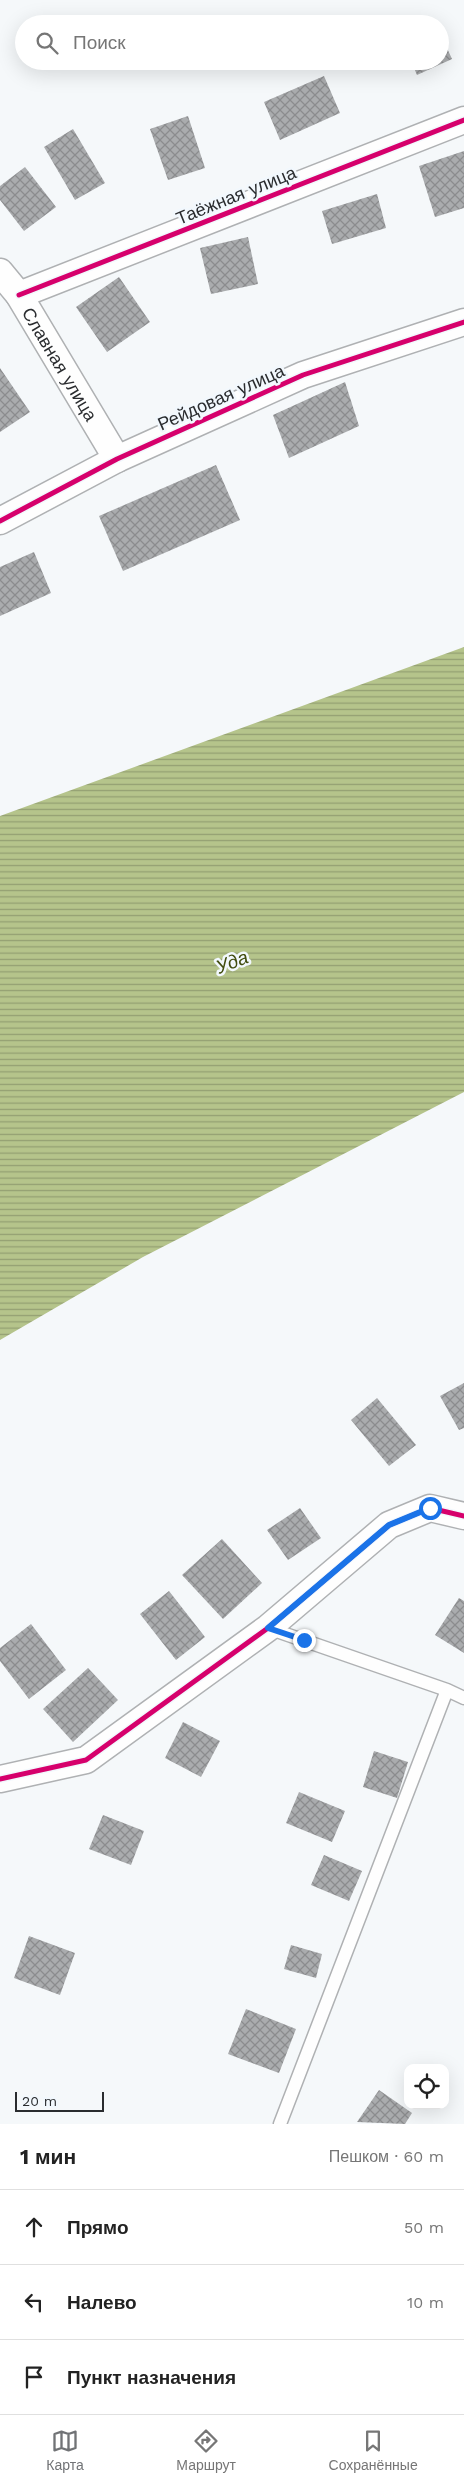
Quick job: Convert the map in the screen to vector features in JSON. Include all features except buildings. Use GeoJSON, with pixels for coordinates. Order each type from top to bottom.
{"type":"FeatureCollection","features":[{"type":"Feature","properties":{"kind":"street","name":"Таёжная улица"},"geometry":{"type":"LineString","coordinates":[[19,295],[464,120]]}},
{"type":"Feature","properties":{"kind":"street","name":"Славная улица"},"geometry":{"type":"LineString","coordinates":[[0,272],[19,295],[117,459]]}},
{"type":"Feature","properties":{"kind":"street","name":"Рейдовая улица"},"geometry":{"type":"LineString","coordinates":[[0,521],[117,459],[304,375],[464,322]]}},
{"type":"Feature","properties":{"kind":"street"},"geometry":{"type":"LineString","coordinates":[[0,1779],[86,1760],[268,1628],[389,1525],[430,1508],[464,1516]]}},
{"type":"Feature","properties":{"kind":"lane"},"geometry":{"type":"LineString","coordinates":[[268,1628],[448,1690],[464,1698]]}},
{"type":"Feature","properties":{"kind":"lane"},"geometry":{"type":"LineString","coordinates":[[280,2124],[448,1690]]}},
{"type":"Feature","properties":{"kind":"water","name":"Уда"},"geometry":{"type":"Polygon","coordinates":[[[464,647],[464,1092],[143,1257],[0,1340],[0,816],[464,647]]]}},
{"type":"Feature","properties":{"kind":"cycle path"},"geometry":{"type":"LineString","coordinates":[[19,295],[464,120]]}},
{"type":"Feature","properties":{"kind":"cycle path"},"geometry":{"type":"LineString","coordinates":[[0,521],[117,459],[303,375],[464,322]]}},
{"type":"Feature","properties":{"kind":"cycle path"},"geometry":{"type":"LineString","coordinates":[[0,1779],[86,1760],[268,1628],[389,1525],[430,1508],[464,1516]]}},
{"type":"Feature","properties":{"kind":"route"},"geometry":{"type":"LineString","coordinates":[[304,1640],[268,1628],[389,1525],[430,1508]]}}]}
